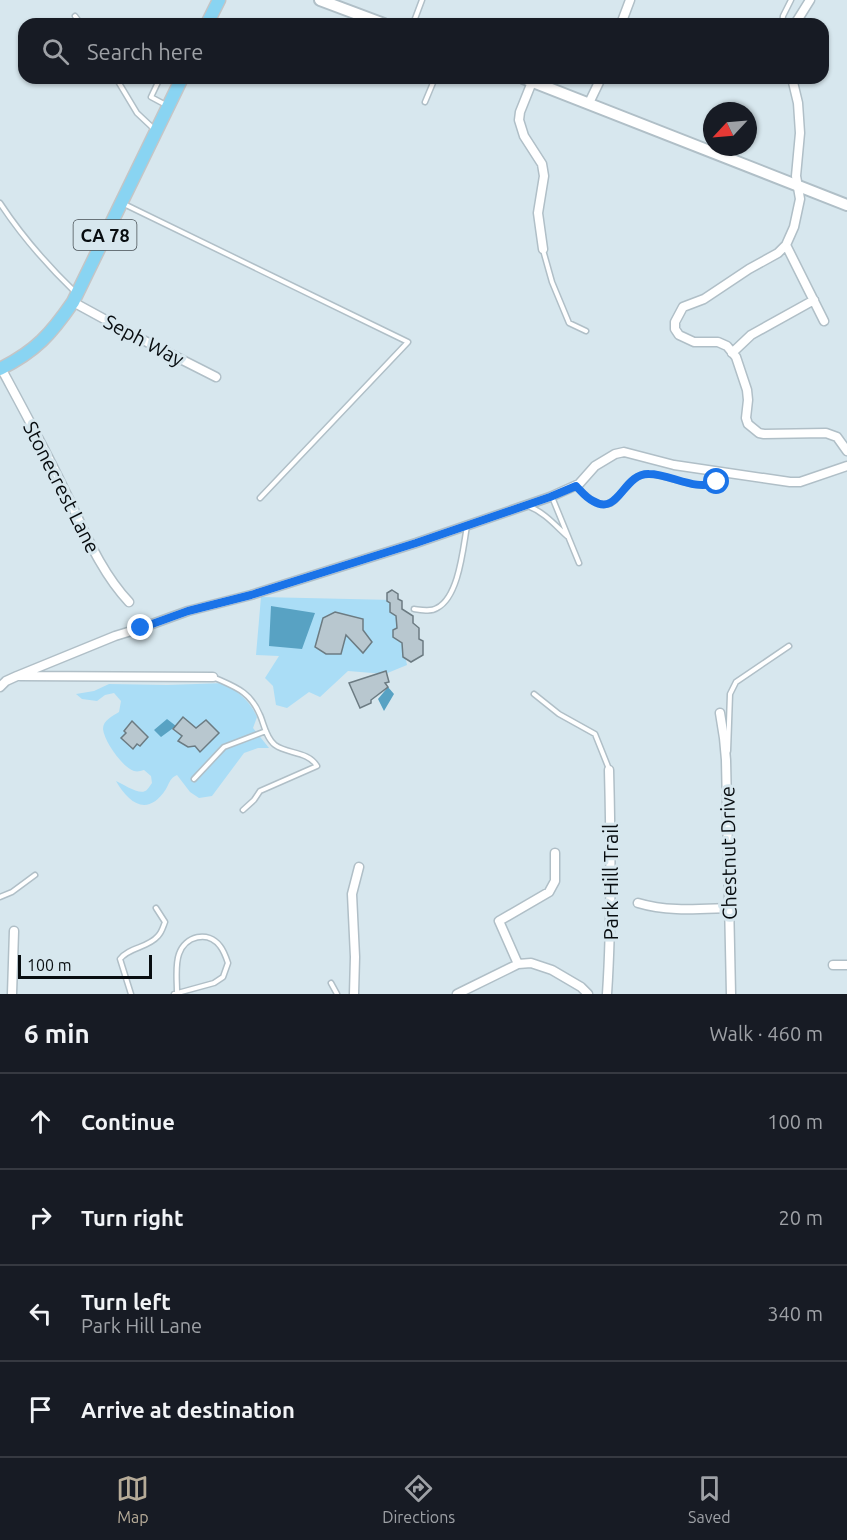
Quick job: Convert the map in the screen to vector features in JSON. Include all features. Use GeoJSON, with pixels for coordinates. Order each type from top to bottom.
{"type":"FeatureCollection","features":[{"type":"Feature","properties":{"kind":"main road"},"geometry":{"type":"LineString","coordinates":[[210,18],[219,0]]}},
{"type":"Feature","properties":{"kind":"main road","name":"CA 78"},"geometry":{"type":"LineString","coordinates":[[1,369],[19,360],[39,344],[56,326],[75,298],[179,84]]}},
{"type":"Feature","properties":{"kind":"street"},"geometry":{"type":"LineString","coordinates":[[320,0],[368,18]]}},
{"type":"Feature","properties":{"kind":"street"},"geometry":{"type":"LineString","coordinates":[[623,18],[630,0]]}},
{"type":"Feature","properties":{"kind":"street"},"geometry":{"type":"LineString","coordinates":[[799,18],[810,0]]}},
{"type":"Feature","properties":{"kind":"street"},"geometry":{"type":"LineString","coordinates":[[526,84],[519,120],[524,136],[542,164],[544,176],[538,213],[543,249]]}},
{"type":"Feature","properties":{"kind":"street"},"geometry":{"type":"LineString","coordinates":[[538,84],[847,205]]}},
{"type":"Feature","properties":{"kind":"street"},"geometry":{"type":"LineString","coordinates":[[589,103],[598,84]]}},
{"type":"Feature","properties":{"kind":"street"},"geometry":{"type":"LineString","coordinates":[[793,84],[798,103],[800,133],[796,176],[800,200],[794,227],[786,246],[704,299],[683,307],[675,322],[675,329],[679,335],[694,342],[718,342],[727,346],[732,352],[736,357],[747,390],[746,418],[748,424],[759,433],[764,435],[826,433],[837,437],[847,451]]}},
{"type":"Feature","properties":{"kind":"street"},"geometry":{"type":"LineString","coordinates":[[786,246],[824,321]]}},
{"type":"Feature","properties":{"kind":"street","name":"Seph Way"},"geometry":{"type":"LineString","coordinates":[[75,298],[139,338],[216,377]]}},
{"type":"Feature","properties":{"kind":"street"},"geometry":{"type":"LineString","coordinates":[[732,352],[751,335],[814,300]]}},
{"type":"Feature","properties":{"kind":"street","name":"Stonecrest Lane"},"geometry":{"type":"LineString","coordinates":[[1,369],[103,568],[115,587],[129,602]]}},
{"type":"Feature","properties":{"kind":"street"},"geometry":{"type":"LineString","coordinates":[[0,687],[17,676],[116,636],[188,611],[251,595],[416,543],[552,496],[576,486],[595,466],[615,454],[624,452],[674,465],[790,482],[800,482],[847,466]]}},
{"type":"Feature","properties":{"kind":"street"},"geometry":{"type":"LineString","coordinates":[[17,676],[213,677]]}},
{"type":"Feature","properties":{"kind":"street","name":"Chestnut Drive"},"geometry":{"type":"LineString","coordinates":[[720,713],[726,760],[730,994]]}},
{"type":"Feature","properties":{"kind":"street","name":"Park Hill Trail"},"geometry":{"type":"LineString","coordinates":[[607,994],[610,949],[609,770]]}},
{"type":"Feature","properties":{"kind":"street"},"geometry":{"type":"LineString","coordinates":[[518,964],[499,921],[549,892],[555,881],[555,853]]}},
{"type":"Feature","properties":{"kind":"street"},"geometry":{"type":"LineString","coordinates":[[354,994],[356,957],[352,894],[359,867]]}},
{"type":"Feature","properties":{"kind":"street"},"geometry":{"type":"LineString","coordinates":[[638,903],[671,910],[729,908]]}},
{"type":"Feature","properties":{"kind":"street"},"geometry":{"type":"LineString","coordinates":[[12,994],[14,931]]}},
{"type":"Feature","properties":{"kind":"street"},"geometry":{"type":"LineString","coordinates":[[457,994],[518,964],[531,963],[552,970],[581,987],[588,994]]}},
{"type":"Feature","properties":{"kind":"street"},"geometry":{"type":"LineString","coordinates":[[833,965],[847,965]]}},
{"type":"Feature","properties":{"kind":"lane"},"geometry":{"type":"LineString","coordinates":[[415,18],[422,0]]}},
{"type":"Feature","properties":{"kind":"lane"},"geometry":{"type":"LineString","coordinates":[[783,18],[791,0]]}},
{"type":"Feature","properties":{"kind":"lane"},"geometry":{"type":"LineString","coordinates":[[120,84],[137,113],[156,131]]}},
{"type":"Feature","properties":{"kind":"lane"},"geometry":{"type":"LineString","coordinates":[[157,84],[151,97],[168,106]]}},
{"type":"Feature","properties":{"kind":"lane"},"geometry":{"type":"LineString","coordinates":[[425,102],[432,84]]}},
{"type":"Feature","properties":{"kind":"lane"},"geometry":{"type":"LineString","coordinates":[[121,202],[408,342],[260,498]]}},
{"type":"Feature","properties":{"kind":"lane"},"geometry":{"type":"LineString","coordinates":[[0,203],[75,298]]}},
{"type":"Feature","properties":{"kind":"lane"},"geometry":{"type":"LineString","coordinates":[[543,249],[552,282],[569,323],[586,331]]}},
{"type":"Feature","properties":{"kind":"lane"},"geometry":{"type":"LineString","coordinates":[[576,486],[594,503],[608,504],[616,500],[630,481],[641,475],[650,474],[710,485],[717,482],[723,472]]}},
{"type":"Feature","properties":{"kind":"lane"},"geometry":{"type":"LineString","coordinates":[[552,496],[579,563]]}},
{"type":"Feature","properties":{"kind":"lane"},"geometry":{"type":"LineString","coordinates":[[525,506],[534,508],[547,517],[568,536]]}},
{"type":"Feature","properties":{"kind":"lane"},"geometry":{"type":"LineString","coordinates":[[414,609],[437,609],[449,597],[457,577],[468,525]]}},
{"type":"Feature","properties":{"kind":"lane"},"geometry":{"type":"LineString","coordinates":[[726,760],[729,746],[730,694],[736,682],[789,646]]}},
{"type":"Feature","properties":{"kind":"lane"},"geometry":{"type":"LineString","coordinates":[[213,677],[248,695],[275,745],[309,758],[317,766],[260,791],[243,810]]}},
{"type":"Feature","properties":{"kind":"lane"},"geometry":{"type":"LineString","coordinates":[[534,694],[559,714],[596,734],[609,770]]}},
{"type":"Feature","properties":{"kind":"lane"},"geometry":{"type":"LineString","coordinates":[[194,779],[224,747],[266,731]]}},
{"type":"Feature","properties":{"kind":"lane"},"geometry":{"type":"LineString","coordinates":[[0,897],[12,892],[35,875]]}},
{"type":"Feature","properties":{"kind":"lane"},"geometry":{"type":"LineString","coordinates":[[131,994],[120,959],[124,953],[159,936],[165,922],[156,908]]}},
{"type":"Feature","properties":{"kind":"lane"},"geometry":{"type":"LineString","coordinates":[[205,936],[215,941],[221,947],[228,963],[223,977],[214,983],[176,993],[179,952],[188,940],[205,936]]}},
{"type":"Feature","properties":{"kind":"lane"},"geometry":{"type":"LineString","coordinates":[[331,983],[337,994]]}},
{"type":"Feature","properties":{"kind":"shaded area"},"geometry":{"type":"Polygon","coordinates":[[[261,597],[394,600],[407,665],[385,674],[348,671],[320,697],[309,692],[287,708],[276,705],[273,686],[265,678],[279,656],[256,655],[261,597]]]}},
{"type":"Feature","properties":{"kind":"shaded area"},"geometry":{"type":"Polygon","coordinates":[[[271,606],[315,613],[302,649],[269,646],[271,606]]]}},
{"type":"Feature","properties":{"kind":"shaded area"},"geometry":{"type":"Polygon","coordinates":[[[225,683],[251,706],[257,717],[253,728],[269,748],[258,748],[244,753],[212,796],[199,798],[190,792],[177,775],[171,779],[159,798],[152,803],[146,805],[133,801],[116,781],[142,792],[147,790],[152,783],[151,776],[144,770],[134,771],[125,765],[107,740],[103,729],[105,723],[119,712],[121,701],[114,693],[105,695],[97,701],[82,699],[76,694],[94,691],[109,684],[225,683]]]}},
{"type":"Feature","properties":{"kind":"shaded area"},"geometry":{"type":"Polygon","coordinates":[[[388,687],[394,694],[384,711],[378,699],[388,687]]]}},
{"type":"Feature","properties":{"kind":"shaded area"},"geometry":{"type":"Polygon","coordinates":[[[167,719],[176,726],[161,737],[154,730],[167,719]]]}},
{"type":"Feature","properties":{"kind":"building"},"geometry":{"type":"Polygon","coordinates":[[[392,590],[402,601],[402,609],[413,616],[413,623],[419,628],[419,639],[423,641],[423,655],[411,662],[403,657],[402,643],[393,637],[393,630],[397,628],[396,616],[390,612],[390,603],[387,601],[387,593],[392,590]]]}},
{"type":"Feature","properties":{"kind":"building"},"geometry":{"type":"Polygon","coordinates":[[[335,612],[363,619],[363,630],[372,642],[363,653],[346,635],[341,654],[326,654],[315,647],[323,618],[335,612]]]}},
{"type":"Feature","properties":{"kind":"building"},"geometry":{"type":"Polygon","coordinates":[[[386,671],[389,682],[385,683],[388,687],[371,700],[371,703],[360,708],[349,683],[386,671]]]}},
{"type":"Feature","properties":{"kind":"building"},"geometry":{"type":"Polygon","coordinates":[[[183,717],[196,728],[206,720],[219,733],[200,752],[195,746],[188,747],[178,741],[182,736],[173,729],[183,717]]]}},
{"type":"Feature","properties":{"kind":"building"},"geometry":{"type":"Polygon","coordinates":[[[132,721],[148,737],[140,746],[137,744],[133,749],[121,738],[132,721]]]}},
{"type":"Feature","properties":{"kind":"route"},"geometry":{"type":"LineString","coordinates":[[141,628],[188,611],[251,595],[416,543],[576,486],[594,503],[608,504],[616,500],[630,481],[641,475],[650,474],[696,484],[710,485],[717,482]]}}]}
